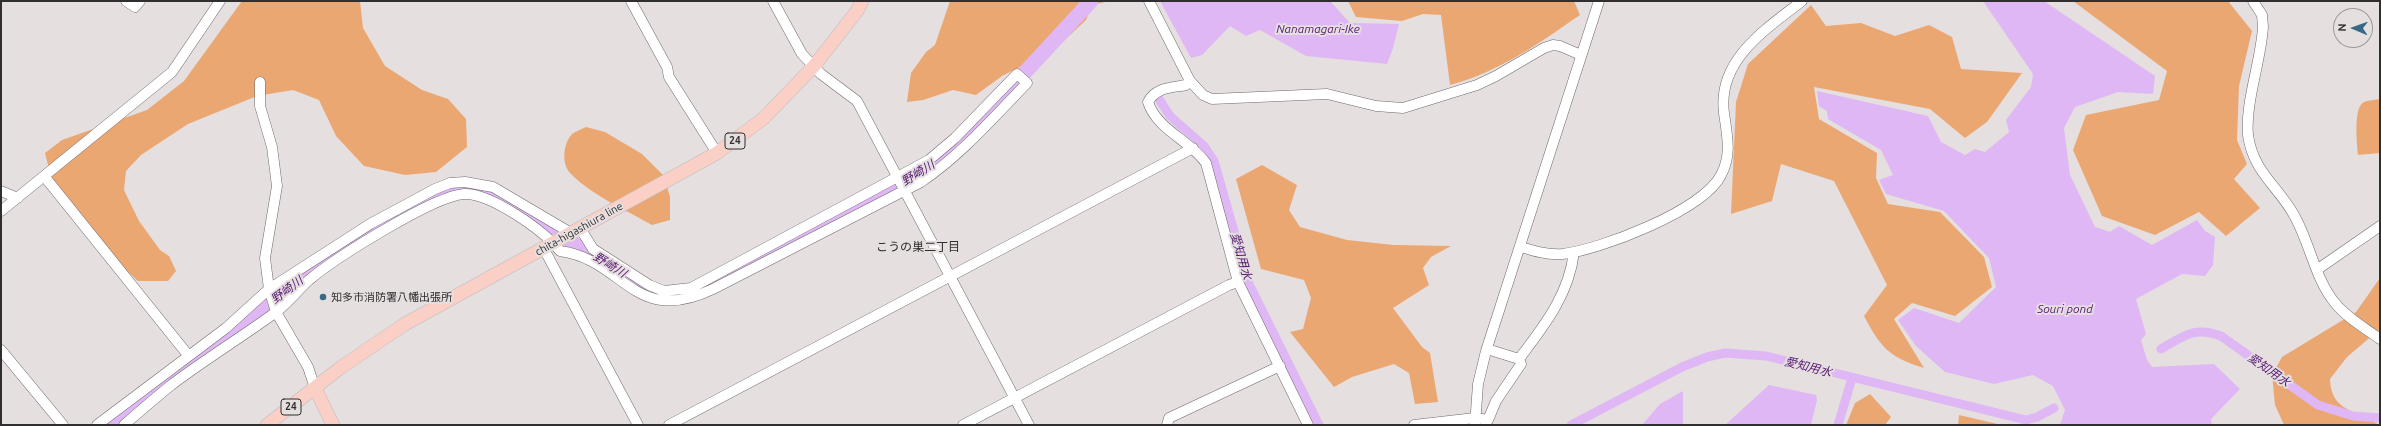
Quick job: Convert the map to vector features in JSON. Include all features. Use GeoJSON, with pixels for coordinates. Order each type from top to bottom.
{"type":"FeatureCollection","features":[{"type":"Feature","properties":{"kind":"main road","name":"chita-higashiura line"},"geometry":{"type":"LineString","coordinates":[[267,425],[340,368],[405,324],[717,154],[764,118],[814,66],[857,11],[862,1]]}},
{"type":"Feature","properties":{"kind":"main road"},"geometry":{"type":"LineString","coordinates":[[314,388],[332,425]]}},
{"type":"Feature","properties":{"kind":"street"},"geometry":{"type":"LineString","coordinates":[[126,1],[135,7],[140,1]]}},
{"type":"Feature","properties":{"kind":"street"},"geometry":{"type":"LineString","coordinates":[[1,211],[172,72],[220,1]]}},
{"type":"Feature","properties":{"kind":"street"},"geometry":{"type":"LineString","coordinates":[[631,1],[667,67],[669,77],[717,154]]}},
{"type":"Feature","properties":{"kind":"street"},"geometry":{"type":"LineString","coordinates":[[773,1],[802,54],[821,74],[857,101],[1029,425]]}},
{"type":"Feature","properties":{"kind":"street"},"geometry":{"type":"LineString","coordinates":[[1149,1],[1190,81],[1203,95],[1212,99],[1328,94],[1376,106],[1404,108],[1477,85],[1496,76],[1544,48],[1553,45],[1582,55]]}},
{"type":"Feature","properties":{"kind":"street"},"geometry":{"type":"LineString","coordinates":[[1477,421],[1478,384],[1487,349],[1599,1]]}},
{"type":"Feature","properties":{"kind":"street"},"geometry":{"type":"LineString","coordinates":[[1520,247],[1550,254],[1574,252],[1642,230],[1705,194],[1717,184],[1727,159],[1728,137],[1723,107],[1724,90],[1729,72],[1746,47],[1802,1]]}},
{"type":"Feature","properties":{"kind":"street"},"geometry":{"type":"LineString","coordinates":[[2253,1],[2262,15],[2263,28],[2250,111],[2248,134],[2250,150],[2267,181],[2293,213],[2306,238],[2318,269],[2334,303],[2380,339]]}},
{"type":"Feature","properties":{"kind":"street"},"geometry":{"type":"LineString","coordinates":[[124,425],[170,386],[275,310],[309,280],[362,243],[445,200],[463,194],[485,197],[563,237],[593,249],[650,285],[664,291],[682,290],[691,288],[918,168],[942,150],[1017,74],[1027,83],[949,161],[904,189],[695,297],[676,301],[662,301],[640,293],[577,253],[560,251],[563,237]]}},
{"type":"Feature","properties":{"kind":"street"},"geometry":{"type":"LineString","coordinates":[[260,82],[260,106],[272,147],[277,186],[265,258],[270,292],[275,310],[308,367],[314,388]]}},
{"type":"Feature","properties":{"kind":"street"},"geometry":{"type":"LineString","coordinates":[[1186,85],[1163,89],[1153,93],[1148,102],[1152,114],[1193,148],[1206,163],[1238,282],[1308,425]]}},
{"type":"Feature","properties":{"kind":"street"},"geometry":{"type":"LineString","coordinates":[[669,425],[1193,148]]}},
{"type":"Feature","properties":{"kind":"street"},"geometry":{"type":"LineString","coordinates":[[44,176],[188,355]]}},
{"type":"Feature","properties":{"kind":"street"},"geometry":{"type":"LineString","coordinates":[[97,425],[188,355],[226,328],[270,292],[370,224],[435,189],[450,184],[473,182],[493,187],[563,237],[638,425]]}},
{"type":"Feature","properties":{"kind":"street"},"geometry":{"type":"LineString","coordinates":[[1,191],[18,198]]}},
{"type":"Feature","properties":{"kind":"street"},"geometry":{"type":"LineString","coordinates":[[2318,269],[2380,226]]}},
{"type":"Feature","properties":{"kind":"street"},"geometry":{"type":"LineString","coordinates":[[1519,359],[1549,320],[1558,304],[1566,287],[1574,252]]}},
{"type":"Feature","properties":{"kind":"street"},"geometry":{"type":"LineString","coordinates":[[963,425],[1229,285],[1238,282]]}},
{"type":"Feature","properties":{"kind":"street"},"geometry":{"type":"LineString","coordinates":[[1487,349],[1519,359]]}},
{"type":"Feature","properties":{"kind":"street"},"geometry":{"type":"LineString","coordinates":[[1,350],[63,425]]}},
{"type":"Feature","properties":{"kind":"street"},"geometry":{"type":"LineString","coordinates":[[1414,425],[1488,420],[1496,401],[1521,364],[1519,359]]}},
{"type":"Feature","properties":{"kind":"street"},"geometry":{"type":"LineString","coordinates":[[1167,425],[1169,418],[1280,366]]}},
{"type":"Feature","properties":{"kind":"shaded area"},"geometry":{"type":"Polygon","coordinates":[[[242,1],[360,1],[363,28],[385,66],[422,90],[448,99],[466,119],[467,147],[436,172],[405,175],[364,166],[336,136],[319,100],[293,90],[257,96],[188,124],[141,155],[126,171],[124,190],[139,221],[160,250],[169,256],[176,271],[168,281],[138,281],[109,255],[52,181],[45,153],[62,140],[147,110],[184,81],[242,1]]]}},
{"type":"Feature","properties":{"kind":"shaded area"},"geometry":{"type":"Polygon","coordinates":[[[950,1],[1110,1],[1092,5],[1086,20],[1054,50],[1002,76],[976,95],[953,90],[923,100],[907,102],[911,73],[926,52],[935,45],[950,1]]]}},
{"type":"Feature","properties":{"kind":"shaded area"},"geometry":{"type":"Polygon","coordinates":[[[1348,1],[1574,1],[1580,15],[1533,47],[1502,65],[1450,85],[1441,15],[1423,14],[1402,21],[1356,17],[1348,1]]]}},
{"type":"Feature","properties":{"kind":"shaded area"},"geometry":{"type":"Polygon","coordinates":[[[2073,1],[2228,1],[2252,31],[2239,86],[2237,140],[2247,164],[2234,179],[2260,208],[2226,236],[2199,212],[2155,235],[2102,216],[2073,150],[2086,115],[2159,100],[2167,71],[2073,1]]]}},
{"type":"Feature","properties":{"kind":"shaded area"},"geometry":{"type":"Polygon","coordinates":[[[1811,5],[1826,26],[1861,23],[1895,36],[1929,25],[1952,37],[1961,69],[2022,73],[1987,122],[1965,138],[1930,109],[1814,87],[1819,119],[1877,153],[1876,178],[1888,204],[1940,212],[1984,257],[1992,287],[1955,316],[1912,303],[1894,319],[1924,368],[1902,360],[1887,350],[1881,344],[1864,316],[1887,285],[1834,181],[1781,164],[1772,201],[1731,214],[1736,102],[1748,64],[1811,5]]]}},
{"type":"Feature","properties":{"kind":"shaded area"},"geometry":{"type":"Polygon","coordinates":[[[2380,99],[2380,153],[2358,155],[2356,126],[2358,111],[2364,102],[2380,99]]]}},
{"type":"Feature","properties":{"kind":"shaded area"},"geometry":{"type":"Polygon","coordinates":[[[586,127],[605,132],[642,154],[664,176],[670,197],[670,220],[652,225],[599,196],[571,174],[566,165],[564,154],[565,148],[572,134],[586,127]]]}},
{"type":"Feature","properties":{"kind":"shaded area"},"geometry":{"type":"Polygon","coordinates":[[[1262,165],[1297,185],[1289,210],[1300,227],[1347,240],[1394,245],[1451,246],[1431,257],[1423,268],[1429,285],[1393,308],[1422,347],[1430,353],[1438,402],[1415,404],[1409,373],[1394,364],[1352,377],[1334,387],[1290,332],[1303,329],[1311,298],[1304,280],[1261,269],[1236,179],[1262,165]]]}},
{"type":"Feature","properties":{"kind":"shaded area"},"geometry":{"type":"Polygon","coordinates":[[[2380,278],[2380,329],[2347,357],[2330,379],[2331,390],[2340,404],[2379,425],[2284,425],[2275,405],[2272,375],[2282,357],[2356,312],[2380,278]]]}},
{"type":"Feature","properties":{"kind":"shaded area"},"geometry":{"type":"Polygon","coordinates":[[[1870,394],[1891,417],[1885,425],[1846,425],[1855,403],[1870,394]]]}},
{"type":"Feature","properties":{"kind":"shaded area"},"geometry":{"type":"Polygon","coordinates":[[[1959,415],[2002,425],[1958,425],[1959,415]]]}},
{"type":"Feature","properties":{"kind":"water","name":"Nanamagari-Ike"},"geometry":{"type":"Polygon","coordinates":[[[1160,1],[1330,1],[1350,23],[1399,24],[1387,64],[1306,56],[1260,30],[1246,36],[1230,26],[1202,55],[1191,58],[1160,1]]]}},
{"type":"Feature","properties":{"kind":"water","name":"Souri pond"},"geometry":{"type":"Polygon","coordinates":[[[1983,1],[2044,1],[2155,76],[2153,94],[2118,92],[2075,107],[2064,128],[2070,175],[2095,227],[2110,232],[2119,226],[2152,245],[2197,220],[2205,231],[2215,237],[2213,265],[2205,276],[2182,274],[2136,299],[2146,334],[2141,340],[2147,360],[2152,367],[2214,364],[2240,389],[2211,419],[2212,425],[2060,425],[2065,410],[2053,386],[2033,375],[1994,384],[1945,372],[1916,346],[1898,320],[1914,308],[1959,323],[1996,287],[1989,258],[1944,211],[1886,194],[1879,180],[1893,175],[1881,150],[1828,119],[1827,111],[1819,106],[1817,91],[1928,116],[1941,142],[1965,155],[1975,149],[1985,152],[2009,132],[2006,120],[2031,87],[2033,74],[1983,1]]]}},
{"type":"Feature","properties":{"kind":"water"},"geometry":{"type":"Polygon","coordinates":[[[1769,385],[1816,395],[1817,400],[1811,425],[1725,425],[1769,385]]]}},
{"type":"Feature","properties":{"kind":"water"},"geometry":{"type":"Polygon","coordinates":[[[1683,391],[1683,425],[1642,425],[1660,404],[1683,391]]]}},
{"type":"Feature","properties":{"kind":"waterway","name":"野崎川"},"geometry":{"type":"LineString","coordinates":[[112,425],[177,371],[341,249],[444,192],[473,189],[498,195],[602,262],[660,295],[674,298],[698,291],[920,174],[947,154],[980,121],[1091,1]]}},
{"type":"Feature","properties":{"kind":"waterway","name":"愛知用水"},"geometry":{"type":"LineString","coordinates":[[1157,96],[1170,116],[1204,146],[1214,161],[1249,284],[1319,425]]}},
{"type":"Feature","properties":{"kind":"waterway","name":"愛知用水"},"geometry":{"type":"LineString","coordinates":[[2161,349],[2196,332],[2212,333],[2221,336],[2318,405],[2353,416],[2380,418]]}},
{"type":"Feature","properties":{"kind":"waterway","name":"愛知用水"},"geometry":{"type":"LineString","coordinates":[[1571,425],[1682,367],[1707,357],[1725,353],[1766,356],[2026,420],[2037,417],[2054,408]]}},
{"type":"Feature","properties":{"kind":"waterway"},"geometry":{"type":"LineString","coordinates":[[1838,425],[1852,378]]}},
{"type":"Feature","properties":{"kind":"place","name":"知多市消防署八幡出張所"},"geometry":{"type":"Point","coordinates":[323,297]}},
{"type":"Feature","properties":{"kind":"district","name":"こうの巣二丁目"},"geometry":{"type":"Point","coordinates":[918,247]}}]}
